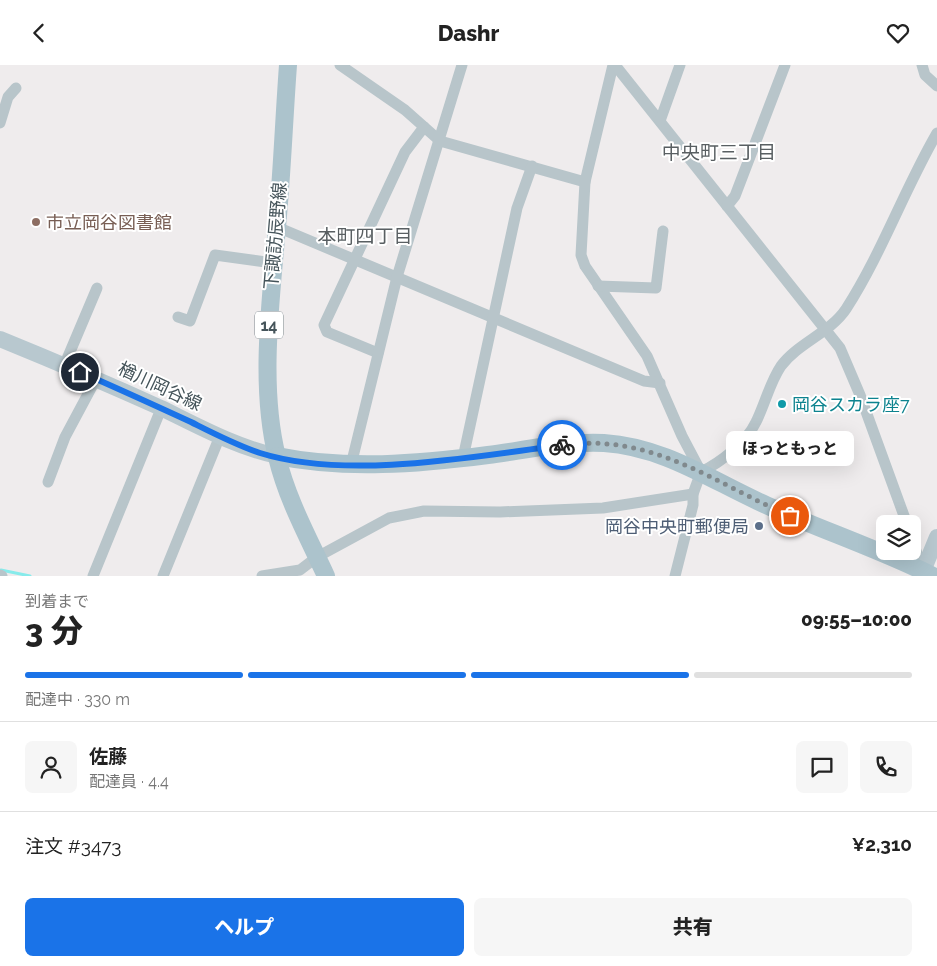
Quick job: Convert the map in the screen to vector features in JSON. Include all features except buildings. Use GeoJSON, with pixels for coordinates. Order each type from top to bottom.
{"type":"FeatureCollection","features":[{"type":"Feature","properties":{"kind":"main road","name":"下諏訪辰野線"},"geometry":{"type":"LineString","coordinates":[[288,65],[277,227],[269,309],[268,368],[270,410],[276,457],[288,494],[326,576]]}},
{"type":"Feature","properties":{"kind":"main road","name":"楢川岡谷線"},"geometry":{"type":"LineString","coordinates":[[0,339],[96,379],[220,436],[260,453],[276,457]]}},
{"type":"Feature","properties":{"kind":"main road"},"geometry":{"type":"LineString","coordinates":[[276,457],[351,465],[463,458],[578,443],[605,443],[666,456],[764,505],[926,574],[937,537]]}},
{"type":"Feature","properties":{"kind":"street"},"geometry":{"type":"LineString","coordinates":[[340,65],[405,111],[440,141],[585,181]]}},
{"type":"Feature","properties":{"kind":"street"},"geometry":{"type":"LineString","coordinates":[[351,465],[397,277],[462,65]]}},
{"type":"Feature","properties":{"kind":"street"},"geometry":{"type":"LineString","coordinates":[[614,65],[840,348],[860,395],[904,515]]}},
{"type":"Feature","properties":{"kind":"street"},"geometry":{"type":"LineString","coordinates":[[614,65],[585,181],[581,255],[584,266],[637,340],[660,383],[682,436],[701,472]]}},
{"type":"Feature","properties":{"kind":"street"},"geometry":{"type":"LineString","coordinates":[[660,121],[680,65]]}},
{"type":"Feature","properties":{"kind":"street"},"geometry":{"type":"LineString","coordinates":[[727,206],[735,196],[785,65]]}},
{"type":"Feature","properties":{"kind":"street"},"geometry":{"type":"LineString","coordinates":[[922,65],[925,75],[937,86]]}},
{"type":"Feature","properties":{"kind":"street"},"geometry":{"type":"LineString","coordinates":[[0,123],[8,97],[16,88]]}},
{"type":"Feature","properties":{"kind":"street"},"geometry":{"type":"LineString","coordinates":[[378,353],[327,332],[324,325],[405,152],[424,127]]}},
{"type":"Feature","properties":{"kind":"street"},"geometry":{"type":"LineString","coordinates":[[675,576],[693,505],[693,494],[701,472],[717,464],[756,424],[778,371],[788,357],[842,314],[878,252],[937,133]]}},
{"type":"Feature","properties":{"kind":"street"},"geometry":{"type":"LineString","coordinates":[[463,458],[517,208],[532,166]]}},
{"type":"Feature","properties":{"kind":"street"},"geometry":{"type":"LineString","coordinates":[[277,227],[644,381],[660,383]]}},
{"type":"Feature","properties":{"kind":"street"},"geometry":{"type":"LineString","coordinates":[[598,286],[656,288],[663,231]]}},
{"type":"Feature","properties":{"kind":"street"},"geometry":{"type":"LineString","coordinates":[[178,317],[190,321],[215,255],[273,263]]}},
{"type":"Feature","properties":{"kind":"street"},"geometry":{"type":"LineString","coordinates":[[64,365],[96,288]]}},
{"type":"Feature","properties":{"kind":"street"},"geometry":{"type":"LineString","coordinates":[[48,482],[65,437],[96,379]]}},
{"type":"Feature","properties":{"kind":"street"},"geometry":{"type":"LineString","coordinates":[[93,576],[161,409]]}},
{"type":"Feature","properties":{"kind":"street"},"geometry":{"type":"LineString","coordinates":[[162,576],[220,436]]}},
{"type":"Feature","properties":{"kind":"street"},"geometry":{"type":"LineString","coordinates":[[262,576],[300,570],[317,557],[389,519],[424,511],[500,512],[603,508],[693,494]]}},
{"type":"Feature","properties":{"kind":"street"},"geometry":{"type":"LineString","coordinates":[[920,560],[926,574]]}},
{"type":"Feature","properties":{"kind":"waterway"},"geometry":{"type":"LineString","coordinates":[[1,570],[30,576]]}},
{"type":"Feature","properties":{"kind":"way so far"},"geometry":{"type":"LineString","coordinates":[[562,445],[605,443],[633,447],[666,456],[684,463],[764,505],[790,516]]}},
{"type":"Feature","properties":{"kind":"place","name":"市立岡谷図書館"},"geometry":{"type":"Point","coordinates":[36,222]}},
{"type":"Feature","properties":{"kind":"place","name":"岡谷スカラ座7"},"geometry":{"type":"Point","coordinates":[782,404]}},
{"type":"Feature","properties":{"kind":"place","name":"ほっともっと"},"geometry":{"type":"Point","coordinates":[790,516]}},
{"type":"Feature","properties":{"kind":"place","name":"岡谷中央町郵便局"},"geometry":{"type":"Point","coordinates":[759,526]}},
{"type":"Feature","properties":{"kind":"district","name":"中央町三丁目"},"geometry":{"type":"Point","coordinates":[719,152]}},
{"type":"Feature","properties":{"kind":"district","name":"本町四丁目"},"geometry":{"type":"Point","coordinates":[365,236]}},
{"type":"Feature","properties":{"kind":"route"},"geometry":{"type":"LineString","coordinates":[[80,372],[260,453],[295,460],[351,465],[394,463],[463,458],[562,445]]}}]}
